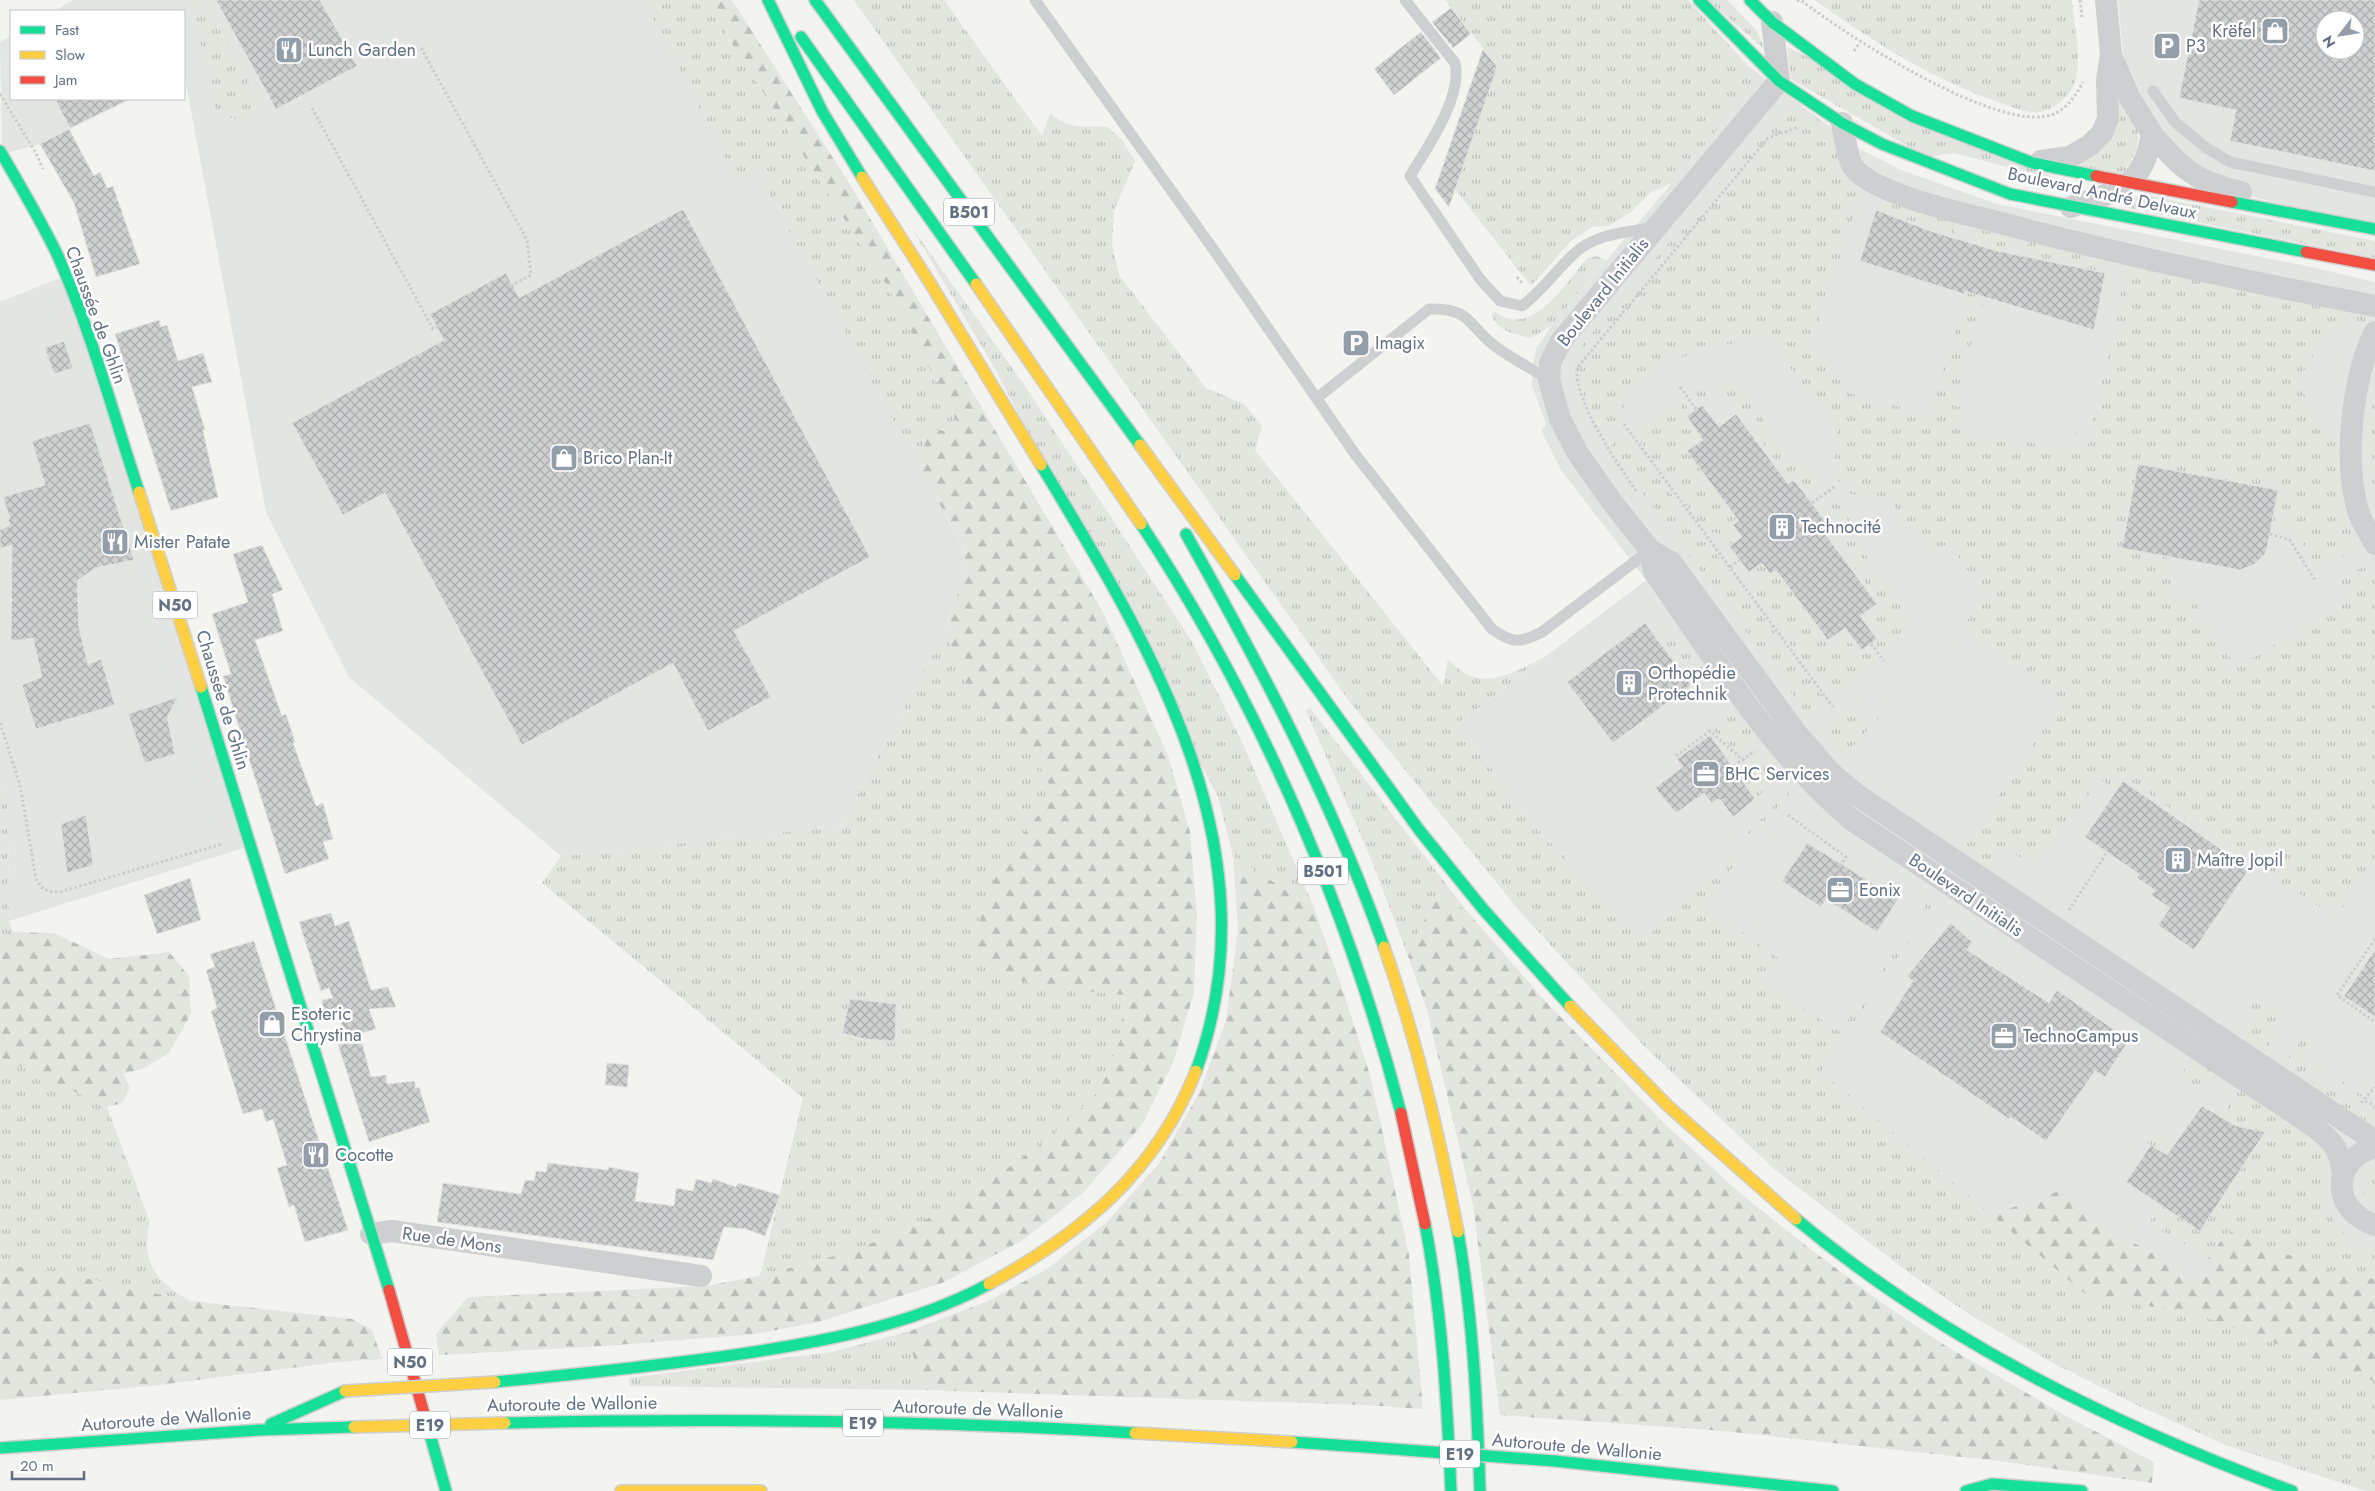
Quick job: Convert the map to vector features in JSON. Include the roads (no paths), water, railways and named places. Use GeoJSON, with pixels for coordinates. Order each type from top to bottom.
{"type":"FeatureCollection","features":[{"type":"Feature","properties":{"kind":"main road"},"geometry":{"type":"LineString","coordinates":[[259,1430],[345,1391],[603,1373],[780,1349],[856,1333],[923,1313],[977,1291],[1026,1262],[1074,1230],[1122,1188],[1157,1146],[1186,1096],[1205,1047],[1218,994],[1224,940],[1221,884],[1212,824],[1196,767],[1177,718],[1111,584],[915,259],[830,127],[768,0]]}},
{"type":"Feature","properties":{"kind":"main road","name":"B501"},"geometry":{"type":"LineString","coordinates":[[774,0],[1004,322],[1141,525],[1213,641],[1244,697],[1295,802],[1335,901],[1366,987],[1392,1071],[1416,1175],[1441,1327],[1451,1444],[1451,1491]]}},
{"type":"Feature","properties":{"kind":"main road","name":"B501"},"geometry":{"type":"LineString","coordinates":[[815,0],[1123,424],[1171,508]]}},
{"type":"Feature","properties":{"kind":"main road","name":"Boulevard André Delvaux"},"geometry":{"type":"LineString","coordinates":[[1699,0],[1779,81],[1842,123],[1882,144],[2010,194],[2375,265]]}},
{"type":"Feature","properties":{"kind":"main road","name":"Boulevard André Delvaux"},"geometry":{"type":"LineString","coordinates":[[1750,0],[1772,22],[1855,84],[1912,116],[2033,162],[2129,184],[2375,229]]}},
{"type":"Feature","properties":{"kind":"main road","name":"Chaussée de Ghlin"},"geometry":{"type":"LineString","coordinates":[[0,151],[33,207],[57,255],[83,321],[371,1234]]}},
{"type":"Feature","properties":{"kind":"main road"},"geometry":{"type":"LineString","coordinates":[[1123,424],[1333,710],[1376,775],[1474,898],[1553,988],[1622,1061],[1749,1181],[1886,1287],[1950,1330],[2031,1377],[2117,1421],[2206,1460],[2292,1491]]}},
{"type":"Feature","properties":{"kind":"main road","name":"B501"},"geometry":{"type":"LineString","coordinates":[[1181,525],[1252,651],[1296,736],[1337,826],[1372,914],[1412,1035],[1435,1121],[1466,1294],[1480,1439],[1480,1491]]}},
{"type":"Feature","properties":{"kind":"main road","name":"N50"},"geometry":{"type":"LineString","coordinates":[[371,1234],[446,1491]]}},
{"type":"Feature","properties":{"kind":"main road","name":"Autoroute de Wallonie"},"geometry":{"type":"LineString","coordinates":[[0,1448],[259,1430],[688,1419],[1026,1426],[1555,1461],[1832,1491]]}},
{"type":"Feature","properties":{"kind":"main road"},"geometry":{"type":"LineString","coordinates":[[1966,1491],[1992,1484],[2082,1491]]}},
{"type":"Feature","properties":{"kind":"main road"},"geometry":{"type":"LineString","coordinates":[[621,1491],[761,1491]]}},
{"type":"Feature","properties":{"kind":"street"},"geometry":{"type":"LineString","coordinates":[[2033,162],[2070,156],[2090,145],[2102,133],[2108,118],[2107,80],[2111,55],[2106,0]]}},
{"type":"Feature","properties":{"kind":"street"},"geometry":{"type":"LineString","coordinates":[[1772,22],[1779,81]]}},
{"type":"Feature","properties":{"kind":"street"},"geometry":{"type":"LineString","coordinates":[[2111,55],[2130,98],[2152,134],[2166,150],[2196,177],[2214,186],[2286,202],[2312,216]]}},
{"type":"Feature","properties":{"kind":"street","name":"Boulevard Initialis"},"geometry":{"type":"LineString","coordinates":[[1779,81],[1561,341],[1550,363],[1549,380],[1560,419],[1577,452],[1650,550],[1671,562],[1797,734],[1832,774],[1857,795],[2375,1141]]}},
{"type":"Feature","properties":{"kind":"street"},"geometry":{"type":"LineString","coordinates":[[1842,123],[1852,167],[1876,184],[1912,200],[2057,238],[2217,276],[2375,306]]}},
{"type":"Feature","properties":{"kind":"street"},"geometry":{"type":"LineString","coordinates":[[2070,207],[2120,190],[2129,184],[2143,168],[2152,134]]}},
{"type":"Feature","properties":{"kind":"street"},"geometry":{"type":"LineString","coordinates":[[2375,332],[2367,348],[2356,392],[2351,469],[2360,516],[2375,544]]}},
{"type":"Feature","properties":{"kind":"street","name":"Boulevard Initialis"},"geometry":{"type":"LineString","coordinates":[[1650,550],[1654,572],[1742,696],[1802,774],[1834,805],[1860,825],[2328,1137],[2338,1151],[2343,1175],[2344,1201],[2352,1212],[2362,1220],[2375,1224]]}},
{"type":"Feature","properties":{"kind":"street"},"geometry":{"type":"LineString","coordinates":[[2343,1175],[2355,1156],[2375,1148]]}},
{"type":"Feature","properties":{"kind":"street","name":"Rue de Mons"},"geometry":{"type":"LineString","coordinates":[[371,1234],[392,1231],[701,1276]]}},
{"type":"Feature","properties":{"kind":"lane"},"geometry":{"type":"LineString","coordinates":[[1035,0],[1114,108],[1356,454],[1486,622],[1505,639],[1522,642],[1542,632],[1650,550]]}},
{"type":"Feature","properties":{"kind":"lane"},"geometry":{"type":"LineString","coordinates":[[1405,0],[1455,63],[1457,72],[1445,118],[1410,176],[1480,279],[1500,301],[1522,306],[1538,294],[1577,251],[1601,236],[1656,227]]}},
{"type":"Feature","properties":{"kind":"lane"},"geometry":{"type":"LineString","coordinates":[[2153,91],[2175,122],[2205,147],[2230,162],[2375,192]]}},
{"type":"Feature","properties":{"kind":"lane"},"geometry":{"type":"LineString","coordinates":[[1317,398],[1428,309],[1447,308],[1466,316],[1495,346],[1549,380]]}},
{"type":"Feature","properties":{"kind":"place","name":"Krëfel"},"geometry":{"type":"Point","coordinates":[2275,31]}},
{"type":"Feature","properties":{"kind":"place","name":"P3"},"geometry":{"type":"Point","coordinates":[2167,46]}},
{"type":"Feature","properties":{"kind":"place","name":"Lunch Garden"},"geometry":{"type":"Point","coordinates":[289,50]}},
{"type":"Feature","properties":{"kind":"place","name":"Imagix"},"geometry":{"type":"Point","coordinates":[1356,343]}},
{"type":"Feature","properties":{"kind":"place","name":"Brico Plan-It"},"geometry":{"type":"Point","coordinates":[564,458]}},
{"type":"Feature","properties":{"kind":"place","name":"Technocité"},"geometry":{"type":"Point","coordinates":[1782,527]}},
{"type":"Feature","properties":{"kind":"place","name":"Mister Patate"},"geometry":{"type":"Point","coordinates":[115,542]}},
{"type":"Feature","properties":{"kind":"place","name":"Orthopédie Protechnik"},"geometry":{"type":"Point","coordinates":[1629,683]}},
{"type":"Feature","properties":{"kind":"place","name":"BHC Services"},"geometry":{"type":"Point","coordinates":[1706,774]}},
{"type":"Feature","properties":{"kind":"place","name":"Maître Jopil"},"geometry":{"type":"Point","coordinates":[2178,860]}},
{"type":"Feature","properties":{"kind":"place","name":"Eonix"},"geometry":{"type":"Point","coordinates":[1840,890]}},
{"type":"Feature","properties":{"kind":"place","name":"Esoteric Chrystina"},"geometry":{"type":"Point","coordinates":[272,1024]}},
{"type":"Feature","properties":{"kind":"place","name":"TechnoCampus"},"geometry":{"type":"Point","coordinates":[2004,1036]}},
{"type":"Feature","properties":{"kind":"place","name":"Cocotte"},"geometry":{"type":"Point","coordinates":[316,1155]}}]}
